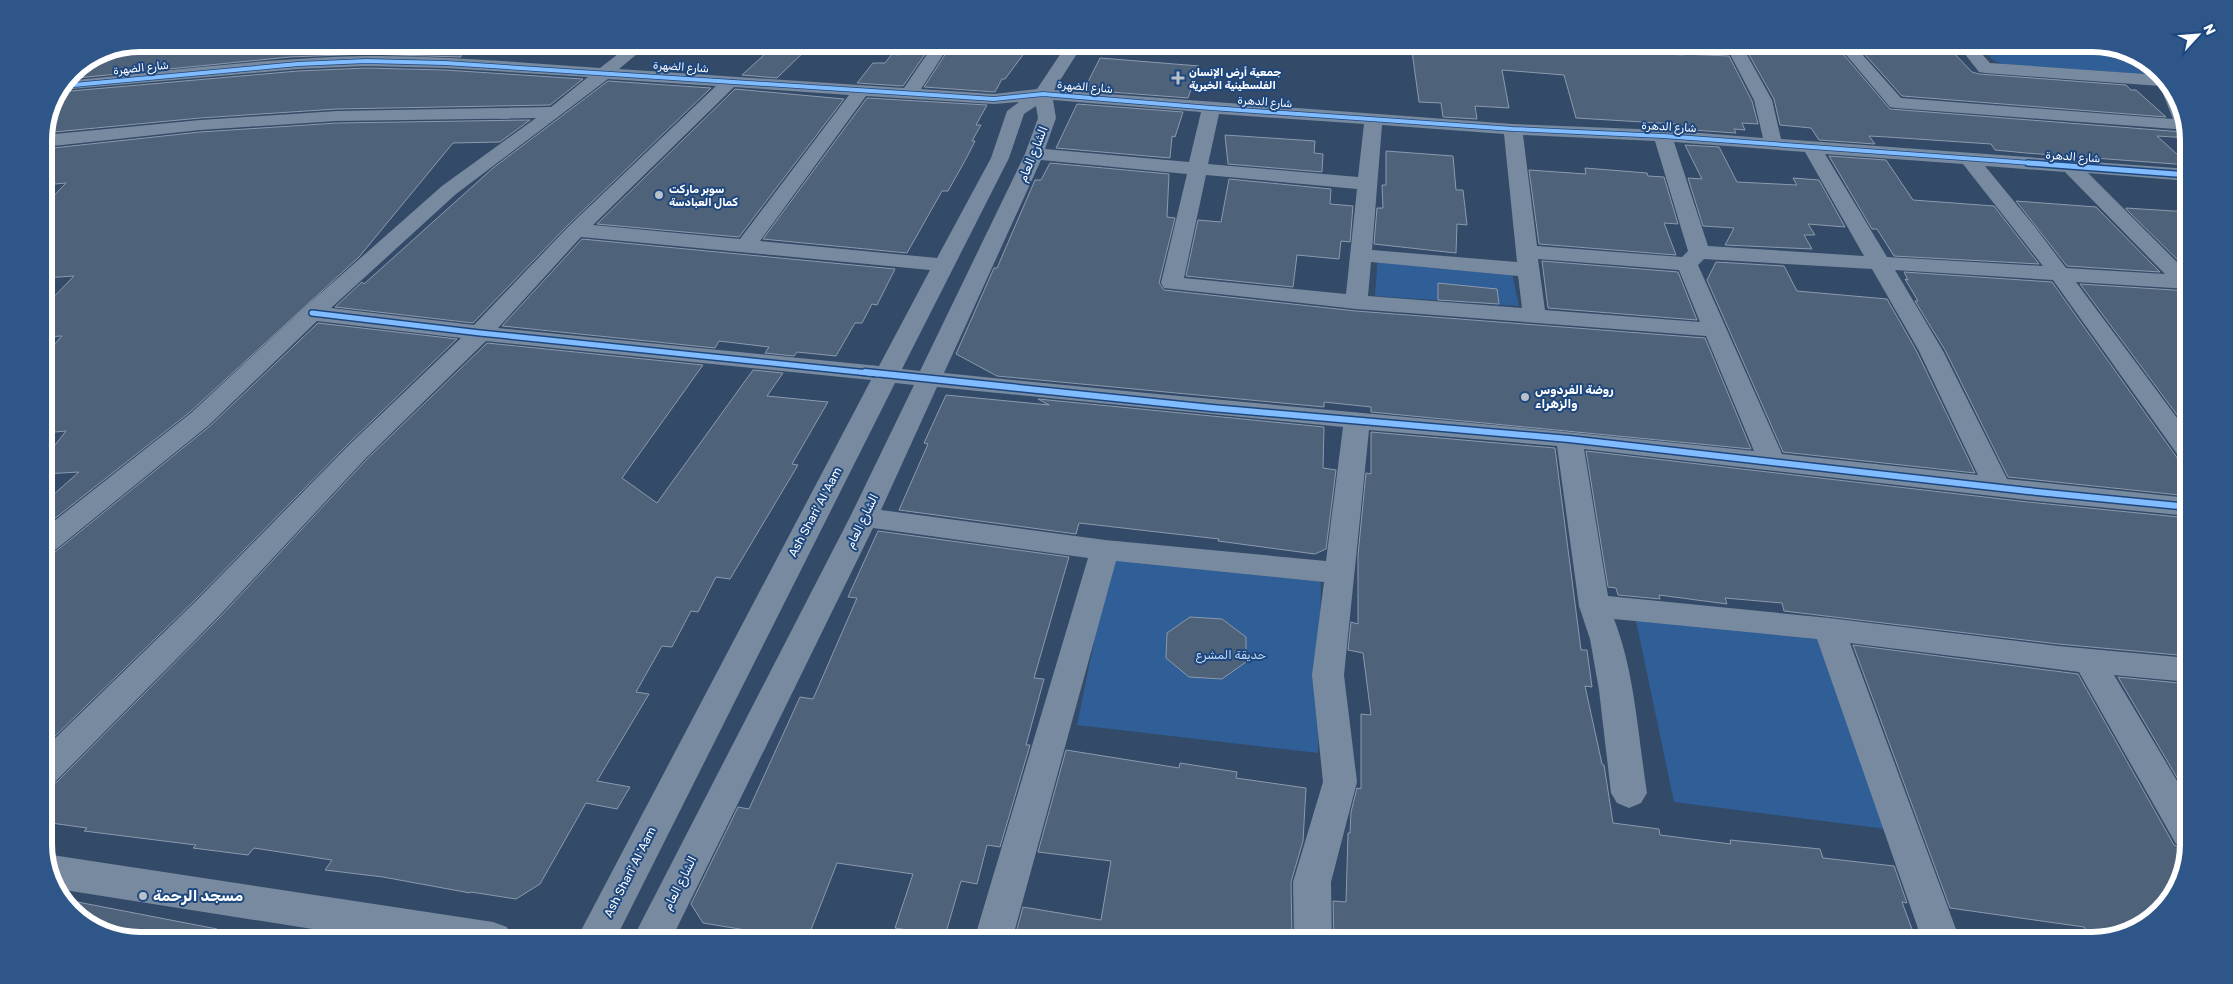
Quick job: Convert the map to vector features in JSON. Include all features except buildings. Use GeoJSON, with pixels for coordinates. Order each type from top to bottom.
{"type":"FeatureCollection","features":[{"type":"Feature","properties":{"kind":"street"},"geometry":{"type":"LineString","coordinates":[[445,63],[460,52]]}},
{"type":"Feature","properties":{"kind":"street"},"geometry":{"type":"LineString","coordinates":[[53,537],[200,419],[449,190],[555,112],[630,52]]}},
{"type":"Feature","properties":{"kind":"street"},"geometry":{"type":"LineString","coordinates":[[909,94],[937,52]]}},
{"type":"Feature","properties":{"kind":"street"},"geometry":{"type":"LineString","coordinates":[[1043,94],[1070,52]]}},
{"type":"Feature","properties":{"kind":"street"},"geometry":{"type":"LineString","coordinates":[[1738,52],[1763,100],[1773,143]]}},
{"type":"Feature","properties":{"kind":"street"},"geometry":{"type":"LineString","coordinates":[[1852,52],[1896,103],[2179,125]]}},
{"type":"Feature","properties":{"kind":"street"},"geometry":{"type":"LineString","coordinates":[[1972,52],[1985,68],[2157,80]]}},
{"type":"Feature","properties":{"kind":"street","name":"شارع الضهرة"},"geometry":{"type":"LineString","coordinates":[[72,85],[298,64],[366,61],[445,63],[604,72],[994,99],[1043,94],[1148,103]]}},
{"type":"Feature","properties":{"kind":"street"},"geometry":{"type":"LineString","coordinates":[[53,762],[208,608],[358,452],[480,333],[576,230],[731,81]]}},
{"type":"Feature","properties":{"kind":"street"},"geometry":{"type":"LineString","coordinates":[[745,247],[861,91]]}},
{"type":"Feature","properties":{"kind":"street","name":"الشارع العام"},"geometry":{"type":"LineString","coordinates":[[655,932],[864,517],[930,379],[1034,154],[1047,118],[1043,94]]}},
{"type":"Feature","properties":{"kind":"street","name":"Ash Shari' Al 'Aam"},"geometry":{"type":"LineString","coordinates":[[599,932],[810,520],[1000,158],[1016,111],[1043,94]]}},
{"type":"Feature","properties":{"kind":"street","name":"شارع الدهرة"},"geometry":{"type":"LineString","coordinates":[[1148,103],[1513,129],[1773,143],[1970,160],[2180,174]]}},
{"type":"Feature","properties":{"kind":"street"},"geometry":{"type":"LineString","coordinates":[[1211,108],[1196,168],[1172,283],[1356,302],[1714,330]]}},
{"type":"Feature","properties":{"kind":"street"},"geometry":{"type":"LineString","coordinates":[[53,140],[200,125],[338,116],[555,112]]}},
{"type":"Feature","properties":{"kind":"street"},"geometry":{"type":"LineString","coordinates":[[1356,302],[1373,120]]}},
{"type":"Feature","properties":{"kind":"street"},"geometry":{"type":"LineString","coordinates":[[1513,129],[1534,317]]}},
{"type":"Feature","properties":{"kind":"street"},"geometry":{"type":"LineString","coordinates":[[1663,136],[1693,258],[1714,330],[1772,461]]}},
{"type":"Feature","properties":{"kind":"street"},"geometry":{"type":"LineString","coordinates":[[1811,146],[1931,351],[1997,486]]}},
{"type":"Feature","properties":{"kind":"street"},"geometry":{"type":"LineString","coordinates":[[1034,154],[1367,184]]}},
{"type":"Feature","properties":{"kind":"street"},"geometry":{"type":"LineString","coordinates":[[1970,160],[2060,273],[2126,368],[2180,440]]}},
{"type":"Feature","properties":{"kind":"street"},"geometry":{"type":"LineString","coordinates":[[2070,166],[2180,275]]}},
{"type":"Feature","properties":{"kind":"street"},"geometry":{"type":"LineString","coordinates":[[576,230],[943,265]]}},
{"type":"Feature","properties":{"kind":"street"},"geometry":{"type":"LineString","coordinates":[[1361,255],[1527,261],[1693,258],[1880,264],[2180,282]]}},
{"type":"Feature","properties":{"kind":"street"},"geometry":{"type":"LineString","coordinates":[[312,314],[930,379],[1357,421],[1569,439],[2028,491],[2180,506]]}},
{"type":"Feature","properties":{"kind":"street"},"geometry":{"type":"LineString","coordinates":[[1313,932],[1312,882],[1340,782],[1328,675],[1357,421]]}},
{"type":"Feature","properties":{"kind":"street"},"geometry":{"type":"LineString","coordinates":[[1569,439],[1594,606],[1606,639],[1628,793]]}},
{"type":"Feature","properties":{"kind":"street"},"geometry":{"type":"LineString","coordinates":[[864,517],[1105,550],[1340,573]]}},
{"type":"Feature","properties":{"kind":"street"},"geometry":{"type":"LineString","coordinates":[[995,932],[1105,550]]}},
{"type":"Feature","properties":{"kind":"street"},"geometry":{"type":"LineString","coordinates":[[1594,606],[1829,629],[2180,669]]}},
{"type":"Feature","properties":{"kind":"street"},"geometry":{"type":"LineString","coordinates":[[1829,629],[1938,932]]}},
{"type":"Feature","properties":{"kind":"street"},"geometry":{"type":"LineString","coordinates":[[2088,660],[2180,818]]}},
{"type":"Feature","properties":{"kind":"street"},"geometry":{"type":"LineString","coordinates":[[57,872],[442,932]]}},
{"type":"Feature","properties":{"kind":"green space"},"geometry":{"type":"Polygon","coordinates":[[[1986,52],[2093,52],[2121,57],[2150,73],[2002,64],[1993,60],[1986,52]]]}},
{"type":"Feature","properties":{"kind":"green space"},"geometry":{"type":"Polygon","coordinates":[[[1378,254],[1510,264],[1519,306],[1375,296],[1378,254]]]}},
{"type":"Feature","properties":{"kind":"green space","name":"حديقة المشرع"},"geometry":{"type":"Polygon","coordinates":[[[1112,554],[1321,575],[1318,753],[1077,725],[1112,554]]]}},
{"type":"Feature","properties":{"kind":"green space"},"geometry":{"type":"Polygon","coordinates":[[[1636,621],[1825,634],[1886,829],[1674,802],[1636,621]]]}},
{"type":"Feature","properties":{"kind":"cycle path"},"geometry":{"type":"LineString","coordinates":[[72,85],[298,64],[366,61],[445,63],[994,99],[1043,94],[1211,108],[1513,129],[1663,136],[2180,174]]}},
{"type":"Feature","properties":{"kind":"cycle path"},"geometry":{"type":"LineString","coordinates":[[312,313],[480,333],[1212,408],[1569,439],[2028,491],[2180,506]]}},
{"type":"Feature","properties":{"kind":"place","name":"جمعية أرض الإنسان الفلسطينية الخيرية"},"geometry":{"type":"Point","coordinates":[1178,78]}},
{"type":"Feature","properties":{"kind":"place","name":"سوبر ماركت كمال العبادسة"},"geometry":{"type":"Point","coordinates":[659,195]}},
{"type":"Feature","properties":{"kind":"place","name":"روضة الفردوس والزهراء"},"geometry":{"type":"Point","coordinates":[1525,397]}},
{"type":"Feature","properties":{"kind":"place","name":"مسجد الرحمة"},"geometry":{"type":"Point","coordinates":[143,896]}}]}
